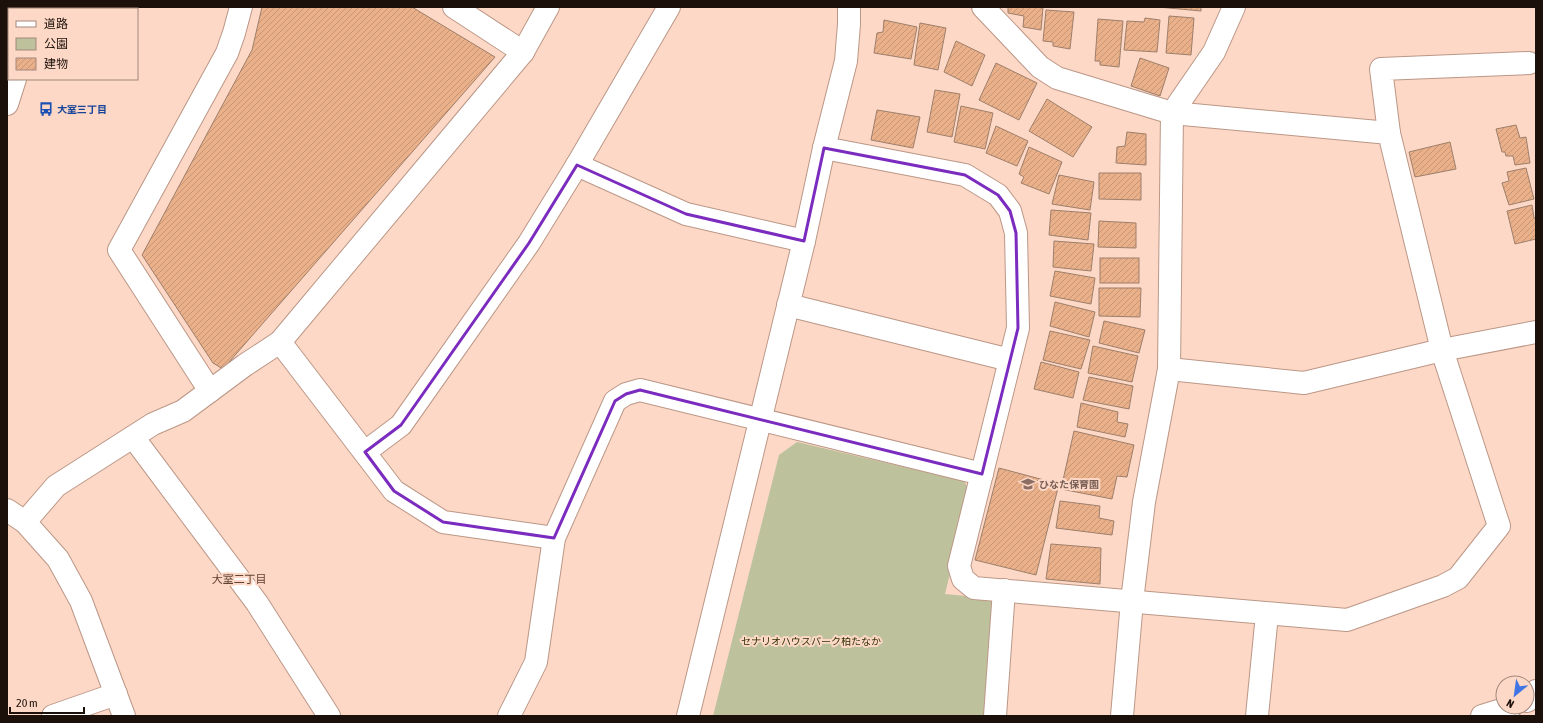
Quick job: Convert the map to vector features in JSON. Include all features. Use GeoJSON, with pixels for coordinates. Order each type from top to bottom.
{"type":"FeatureCollection","features":[{"type":"Feature","properties":{"kind":"street"},"geometry":{"type":"LineString","coordinates":[[210,391],[119,250],[227,53],[241,7]]}},
{"type":"Feature","properties":{"kind":"street"},"geometry":{"type":"LineString","coordinates":[[454,7],[523,52]]}},
{"type":"Feature","properties":{"kind":"street"},"geometry":{"type":"LineString","coordinates":[[25,522],[56,486],[153,424],[183,411],[245,365],[280,342],[523,52],[548,7]]}},
{"type":"Feature","properties":{"kind":"street"},"geometry":{"type":"LineString","coordinates":[[365,452],[401,425],[529,243],[577,165],[669,7]]}},
{"type":"Feature","properties":{"kind":"street"},"geometry":{"type":"LineString","coordinates":[[688,716],[804,241],[824,148],[846,61],[849,24],[848,7]]}},
{"type":"Feature","properties":{"kind":"street"},"geometry":{"type":"LineString","coordinates":[[983,7],[1040,67],[1057,78],[1172,113],[1390,133]]}},
{"type":"Feature","properties":{"kind":"street"},"geometry":{"type":"LineString","coordinates":[[1122,716],[1132,601],[1144,502],[1169,369],[1172,113],[1214,52],[1234,7]]}},
{"type":"Feature","properties":{"kind":"street"},"geometry":{"type":"LineString","coordinates":[[824,148],[965,175],[998,195],[1010,211],[1016,233],[1018,328],[960,566],[963,579],[974,588],[1347,620],[1443,586],[1458,578],[1499,526],[1442,350],[1390,133],[1381,69],[1529,63]]}},
{"type":"Feature","properties":{"kind":"street"},"geometry":{"type":"LineString","coordinates":[[7,104],[15,80]]}},
{"type":"Feature","properties":{"kind":"street"},"geometry":{"type":"LineString","coordinates":[[577,165],[686,214],[804,241]]}},
{"type":"Feature","properties":{"kind":"street"},"geometry":{"type":"LineString","coordinates":[[788,306],[1010,360]]}},
{"type":"Feature","properties":{"kind":"street"},"geometry":{"type":"LineString","coordinates":[[1169,369],[1304,384],[1442,350],[1536,332]]}},
{"type":"Feature","properties":{"kind":"street"},"geometry":{"type":"LineString","coordinates":[[280,342],[394,491],[443,522],[554,538]]}},
{"type":"Feature","properties":{"kind":"street"},"geometry":{"type":"LineString","coordinates":[[508,716],[536,662],[554,538],[616,401],[626,394],[640,390],[982,474]]}},
{"type":"Feature","properties":{"kind":"street"},"geometry":{"type":"LineString","coordinates":[[133,437],[257,603],[330,716]]}},
{"type":"Feature","properties":{"kind":"street"},"geometry":{"type":"LineString","coordinates":[[7,510],[25,522],[58,559],[81,601],[124,716]]}},
{"type":"Feature","properties":{"kind":"street"},"geometry":{"type":"LineString","coordinates":[[995,716],[1004,590]]}},
{"type":"Feature","properties":{"kind":"street"},"geometry":{"type":"LineString","coordinates":[[1257,716],[1267,614]]}},
{"type":"Feature","properties":{"kind":"street"},"geometry":{"type":"LineString","coordinates":[[53,716],[116,694]]}},
{"type":"Feature","properties":{"kind":"street"},"geometry":{"type":"LineString","coordinates":[[1482,716],[1495,712]]}},
{"type":"Feature","properties":{"kind":"highlighted area"},"geometry":{"type":"Polygon","coordinates":[[[824,148],[965,175],[998,195],[1010,211],[1016,233],[1018,328],[982,474],[640,390],[626,394],[615,401],[554,538],[443,522],[394,491],[365,452],[401,425],[529,243],[577,165],[686,214],[804,241],[824,148]]]}},
{"type":"Feature","properties":{"kind":"green space","name":"セナリオハウスパーク柏たなか"},"geometry":{"type":"Polygon","coordinates":[[[797,442],[964,481],[970,492],[945,594],[988,598],[996,608],[986,716],[713,716],[779,455],[797,442]]]}},
{"type":"Feature","properties":{"kind":"building"},"geometry":{"type":"Polygon","coordinates":[[[262,7],[412,7],[495,57],[223,369],[213,363],[142,255],[252,50],[262,7]]]}},
{"type":"Feature","properties":{"kind":"building"},"geometry":{"type":"Polygon","coordinates":[[[1008,7],[1043,7],[1041,30],[1023,27],[1024,16],[1008,13],[1008,7]]]}},
{"type":"Feature","properties":{"kind":"building"},"geometry":{"type":"Polygon","coordinates":[[[1158,7],[1201,7],[1201,11],[1158,7]]]}},
{"type":"Feature","properties":{"kind":"building"},"geometry":{"type":"Polygon","coordinates":[[[1046,10],[1074,12],[1070,49],[1053,46],[1053,42],[1043,41],[1046,10]]]}},
{"type":"Feature","properties":{"kind":"building"},"geometry":{"type":"Polygon","coordinates":[[[1169,16],[1194,18],[1191,55],[1166,53],[1169,16]]]}},
{"type":"Feature","properties":{"kind":"building"},"geometry":{"type":"Polygon","coordinates":[[[1145,18],[1160,20],[1157,52],[1124,50],[1127,21],[1144,22],[1145,18]]]}},
{"type":"Feature","properties":{"kind":"building"},"geometry":{"type":"Polygon","coordinates":[[[1098,19],[1123,21],[1119,67],[1100,65],[1100,61],[1095,61],[1098,19]]]}},
{"type":"Feature","properties":{"kind":"building"},"geometry":{"type":"Polygon","coordinates":[[[884,20],[917,27],[911,59],[874,53],[877,33],[883,32],[884,20]]]}},
{"type":"Feature","properties":{"kind":"building"},"geometry":{"type":"Polygon","coordinates":[[[920,23],[946,28],[938,70],[914,65],[920,23]]]}},
{"type":"Feature","properties":{"kind":"building"},"geometry":{"type":"Polygon","coordinates":[[[956,41],[985,55],[972,86],[944,72],[956,41]]]}},
{"type":"Feature","properties":{"kind":"building"},"geometry":{"type":"Polygon","coordinates":[[[1140,58],[1169,68],[1160,96],[1131,86],[1140,58]]]}},
{"type":"Feature","properties":{"kind":"building"},"geometry":{"type":"Polygon","coordinates":[[[996,63],[1037,83],[1019,120],[979,100],[996,63]]]}},
{"type":"Feature","properties":{"kind":"building"},"geometry":{"type":"Polygon","coordinates":[[[935,90],[960,94],[952,137],[927,132],[935,90]]]}},
{"type":"Feature","properties":{"kind":"building"},"geometry":{"type":"Polygon","coordinates":[[[1047,99],[1092,127],[1073,157],[1029,131],[1047,99]]]}},
{"type":"Feature","properties":{"kind":"building"},"geometry":{"type":"Polygon","coordinates":[[[961,106],[993,113],[985,149],[954,142],[961,106]]]}},
{"type":"Feature","properties":{"kind":"building"},"geometry":{"type":"Polygon","coordinates":[[[877,110],[920,117],[913,148],[871,140],[877,110]]]}},
{"type":"Feature","properties":{"kind":"building"},"geometry":{"type":"Polygon","coordinates":[[[1516,125],[1520,138],[1526,137],[1530,163],[1515,165],[1513,156],[1506,156],[1505,152],[1502,152],[1496,129],[1516,125]]]}},
{"type":"Feature","properties":{"kind":"building"},"geometry":{"type":"Polygon","coordinates":[[[996,126],[1028,141],[1017,166],[986,153],[996,126]]]}},
{"type":"Feature","properties":{"kind":"building"},"geometry":{"type":"Polygon","coordinates":[[[1127,132],[1146,134],[1146,165],[1116,163],[1117,147],[1125,146],[1127,132]]]}},
{"type":"Feature","properties":{"kind":"building"},"geometry":{"type":"Polygon","coordinates":[[[1450,142],[1456,169],[1415,177],[1409,152],[1450,142]]]}},
{"type":"Feature","properties":{"kind":"building"},"geometry":{"type":"Polygon","coordinates":[[[1029,147],[1062,162],[1049,194],[1021,183],[1024,177],[1019,174],[1029,147]]]}},
{"type":"Feature","properties":{"kind":"building"},"geometry":{"type":"Polygon","coordinates":[[[1526,168],[1534,199],[1509,205],[1502,183],[1509,181],[1507,172],[1526,168]]]}},
{"type":"Feature","properties":{"kind":"building"},"geometry":{"type":"Polygon","coordinates":[[[1099,173],[1141,173],[1141,200],[1099,199],[1099,173]]]}},
{"type":"Feature","properties":{"kind":"building"},"geometry":{"type":"Polygon","coordinates":[[[1059,175],[1094,182],[1090,210],[1052,204],[1059,175]]]}},
{"type":"Feature","properties":{"kind":"building"},"geometry":{"type":"Polygon","coordinates":[[[1532,205],[1534,218],[1536,218],[1536,239],[1515,244],[1507,211],[1532,205]]]}},
{"type":"Feature","properties":{"kind":"building"},"geometry":{"type":"Polygon","coordinates":[[[1051,210],[1091,213],[1088,240],[1049,235],[1051,210]]]}},
{"type":"Feature","properties":{"kind":"building"},"geometry":{"type":"Polygon","coordinates":[[[1099,221],[1136,223],[1136,248],[1098,247],[1099,221]]]}},
{"type":"Feature","properties":{"kind":"building"},"geometry":{"type":"Polygon","coordinates":[[[1054,241],[1094,244],[1091,271],[1053,267],[1054,241]]]}},
{"type":"Feature","properties":{"kind":"building"},"geometry":{"type":"Polygon","coordinates":[[[1100,258],[1139,258],[1139,283],[1100,283],[1100,258]]]}},
{"type":"Feature","properties":{"kind":"building"},"geometry":{"type":"Polygon","coordinates":[[[1055,271],[1095,278],[1091,304],[1050,296],[1055,271]]]}},
{"type":"Feature","properties":{"kind":"building"},"geometry":{"type":"Polygon","coordinates":[[[1099,288],[1141,288],[1140,317],[1099,316],[1099,288]]]}},
{"type":"Feature","properties":{"kind":"building"},"geometry":{"type":"Polygon","coordinates":[[[1055,302],[1095,312],[1089,337],[1050,326],[1055,302]]]}},
{"type":"Feature","properties":{"kind":"building"},"geometry":{"type":"Polygon","coordinates":[[[1104,321],[1145,330],[1139,353],[1099,343],[1104,321]]]}},
{"type":"Feature","properties":{"kind":"building"},"geometry":{"type":"Polygon","coordinates":[[[1050,331],[1090,340],[1081,369],[1043,360],[1050,331]]]}},
{"type":"Feature","properties":{"kind":"building"},"geometry":{"type":"Polygon","coordinates":[[[1093,346],[1138,356],[1132,382],[1088,373],[1093,346]]]}},
{"type":"Feature","properties":{"kind":"building"},"geometry":{"type":"Polygon","coordinates":[[[1041,362],[1079,372],[1073,398],[1034,389],[1041,362]]]}},
{"type":"Feature","properties":{"kind":"building"},"geometry":{"type":"Polygon","coordinates":[[[1089,377],[1133,386],[1129,409],[1083,400],[1089,377]]]}},
{"type":"Feature","properties":{"kind":"building"},"geometry":{"type":"Polygon","coordinates":[[[1081,403],[1118,412],[1117,422],[1128,424],[1125,437],[1077,427],[1081,403]]]}},
{"type":"Feature","properties":{"kind":"building"},"geometry":{"type":"Polygon","coordinates":[[[1074,431],[1134,445],[1127,477],[1117,476],[1112,499],[1061,489],[1074,431]]]}},
{"type":"Feature","properties":{"kind":"building","name":"ひなた保育園"},"geometry":{"type":"Polygon","coordinates":[[[999,468],[1059,484],[1036,575],[975,560],[999,468]]]}},
{"type":"Feature","properties":{"kind":"building"},"geometry":{"type":"Polygon","coordinates":[[[1060,501],[1100,506],[1099,518],[1114,521],[1112,535],[1056,528],[1060,501]]]}},
{"type":"Feature","properties":{"kind":"building"},"geometry":{"type":"Polygon","coordinates":[[[1051,544],[1101,548],[1100,584],[1046,579],[1051,544]]]}},
{"type":"Feature","properties":{"kind":"place","name":"大室三丁目"},"geometry":{"type":"Point","coordinates":[46,109]}},
{"type":"Feature","properties":{"kind":"place","name":"ひなた保育園"},"geometry":{"type":"Point","coordinates":[1028,484]}},
{"type":"Feature","properties":{"kind":"district","name":"大室二丁目"},"geometry":{"type":"Point","coordinates":[239,579]}}]}
